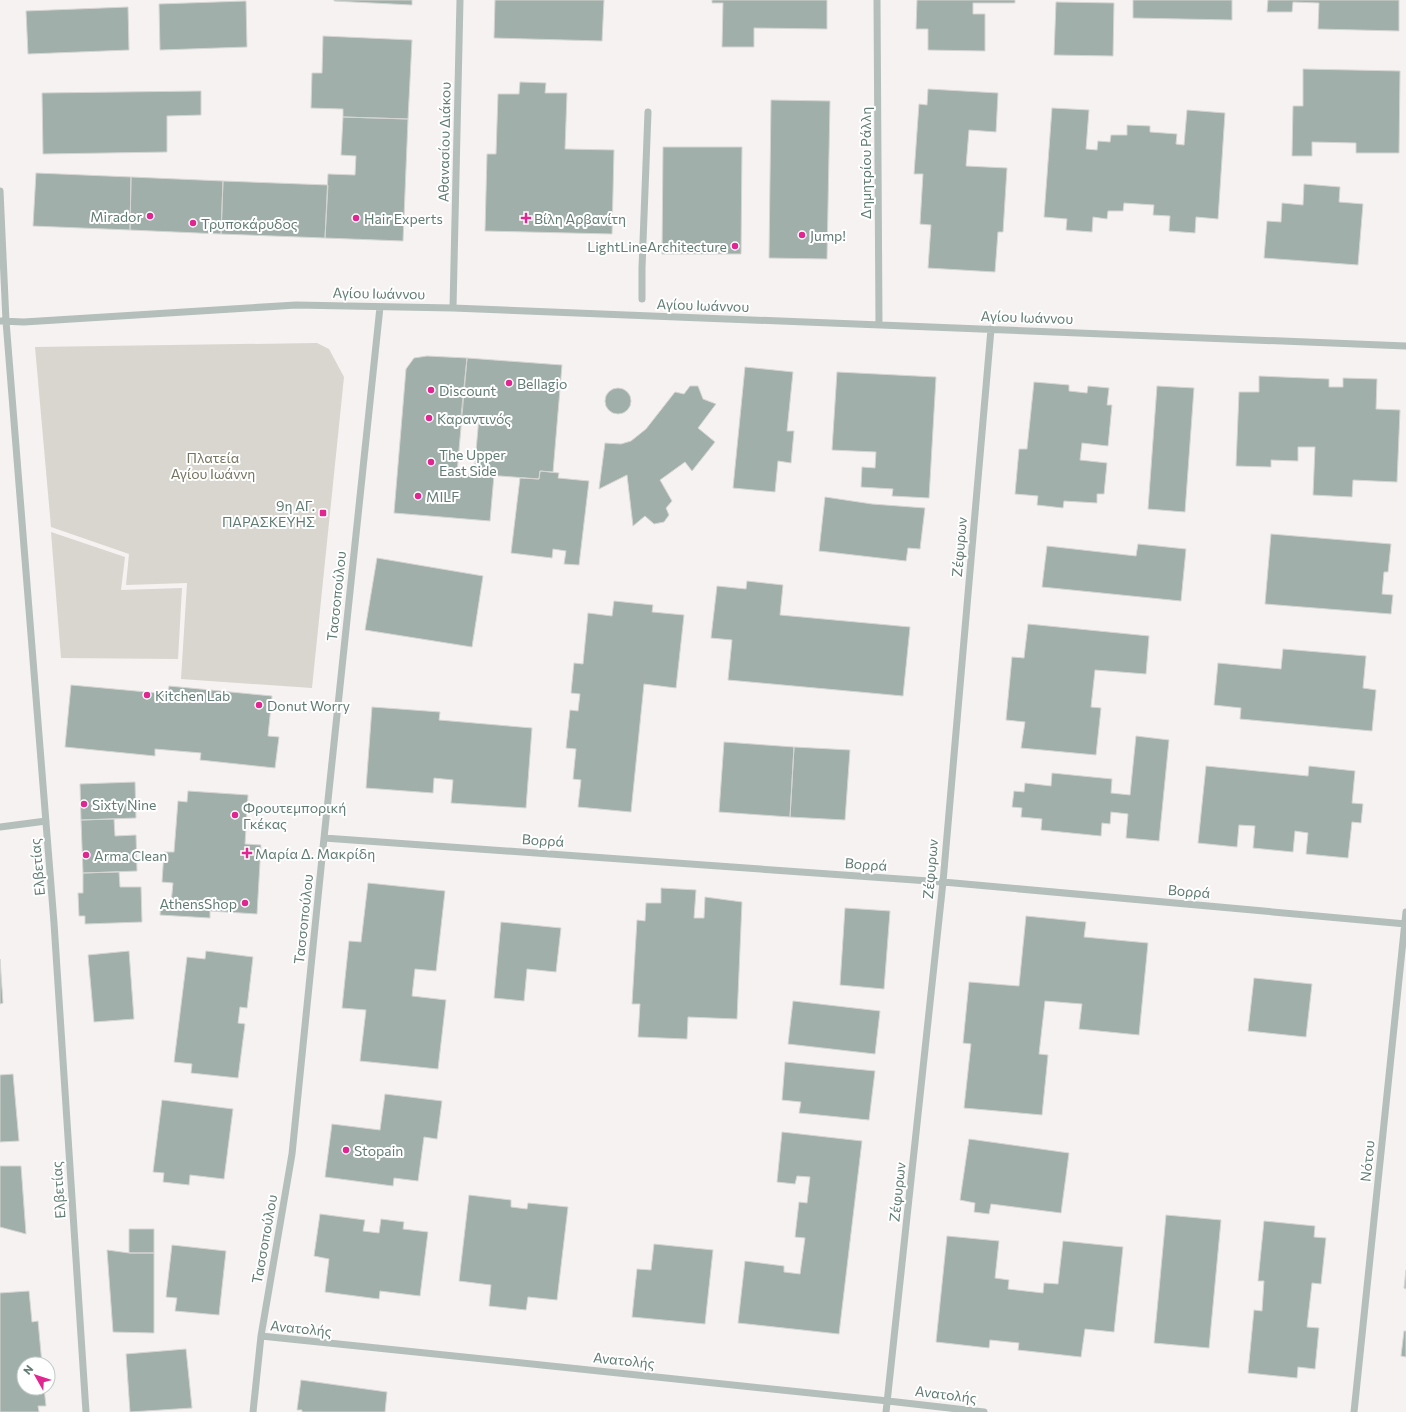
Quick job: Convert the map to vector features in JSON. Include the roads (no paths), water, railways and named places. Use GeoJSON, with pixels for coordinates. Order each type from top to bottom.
{"type":"FeatureCollection","features":[{"type":"Feature","properties":{"kind":"street","name":"Αθανασίου Διάκου"},"geometry":{"type":"LineString","coordinates":[[453,308],[460,0]]}},
{"type":"Feature","properties":{"kind":"street","name":"Δημητρίου Ράλλη"},"geometry":{"type":"LineString","coordinates":[[877,0],[879,325]]}},
{"type":"Feature","properties":{"kind":"street"},"geometry":{"type":"LineString","coordinates":[[642,299],[648,112]]}},
{"type":"Feature","properties":{"kind":"street","name":"Ελβετίας"},"geometry":{"type":"LineString","coordinates":[[0,191],[3,321],[54,923],[86,1412]]}},
{"type":"Feature","properties":{"kind":"street","name":"Αγίου Ιωάννου"},"geometry":{"type":"LineString","coordinates":[[3,321],[24,322],[296,304],[453,308],[991,328],[1406,346]]}},
{"type":"Feature","properties":{"kind":"street","name":"Τασσοπούλου"},"geometry":{"type":"LineString","coordinates":[[253,1412],[261,1336],[292,1154],[380,307]]}},
{"type":"Feature","properties":{"kind":"street","name":"Ζέφυρων"},"geometry":{"type":"LineString","coordinates":[[886,1412],[943,882],[991,328]]}},
{"type":"Feature","properties":{"kind":"street"},"geometry":{"type":"LineString","coordinates":[[0,827],[46,821]]}},
{"type":"Feature","properties":{"kind":"street","name":"Βορρά"},"geometry":{"type":"LineString","coordinates":[[324,838],[943,882],[1405,924]]}},
{"type":"Feature","properties":{"kind":"street","name":"Νότου"},"geometry":{"type":"LineString","coordinates":[[1354,1412],[1406,912]]}},
{"type":"Feature","properties":{"kind":"street","name":"Ανατολής"},"geometry":{"type":"LineString","coordinates":[[261,1336],[888,1400],[984,1412]]}},
{"type":"Feature","properties":{"kind":"place","name":"Mirador"},"geometry":{"type":"Point","coordinates":[150,216]}},
{"type":"Feature","properties":{"kind":"place","name":"Hair Experts"},"geometry":{"type":"Point","coordinates":[356,218]}},
{"type":"Feature","properties":{"kind":"place","name":"Βίλη Αρβανίτη"},"geometry":{"type":"Point","coordinates":[526,218]}},
{"type":"Feature","properties":{"kind":"place","name":"Τρυποκάρυδος"},"geometry":{"type":"Point","coordinates":[193,223]}},
{"type":"Feature","properties":{"kind":"place","name":"Jump!"},"geometry":{"type":"Point","coordinates":[802,235]}},
{"type":"Feature","properties":{"kind":"place","name":"LightLineArchitecture"},"geometry":{"type":"Point","coordinates":[735,246]}},
{"type":"Feature","properties":{"kind":"place","name":"Bellagio"},"geometry":{"type":"Point","coordinates":[509,383]}},
{"type":"Feature","properties":{"kind":"place","name":"Discount"},"geometry":{"type":"Point","coordinates":[431,390]}},
{"type":"Feature","properties":{"kind":"place","name":"Καραντινός"},"geometry":{"type":"Point","coordinates":[429,418]}},
{"type":"Feature","properties":{"kind":"place","name":"The Upper East Side"},"geometry":{"type":"Point","coordinates":[431,462]}},
{"type":"Feature","properties":{"kind":"place","name":"MILF"},"geometry":{"type":"Point","coordinates":[418,496]}},
{"type":"Feature","properties":{"kind":"place","name":"9η ΑΓ. ΠΑΡΑΣΚΕΥΗΣ"},"geometry":{"type":"Point","coordinates":[323,513]}},
{"type":"Feature","properties":{"kind":"place","name":"Kitchen Lab"},"geometry":{"type":"Point","coordinates":[147,695]}},
{"type":"Feature","properties":{"kind":"place","name":"Donut Worry"},"geometry":{"type":"Point","coordinates":[259,705]}},
{"type":"Feature","properties":{"kind":"place","name":"Sixty Nine"},"geometry":{"type":"Point","coordinates":[84,804]}},
{"type":"Feature","properties":{"kind":"place","name":"Φρουτεμπορική Γκέκας"},"geometry":{"type":"Point","coordinates":[235,815]}},
{"type":"Feature","properties":{"kind":"place","name":"Μαρία Δ. Μακρίδη"},"geometry":{"type":"Point","coordinates":[247,853]}},
{"type":"Feature","properties":{"kind":"place","name":"Arma Clean"},"geometry":{"type":"Point","coordinates":[86,855]}},
{"type":"Feature","properties":{"kind":"place","name":"AthensShop"},"geometry":{"type":"Point","coordinates":[245,903]}},
{"type":"Feature","properties":{"kind":"place","name":"Stopain"},"geometry":{"type":"Point","coordinates":[346,1150]}},
{"type":"Feature","properties":{"kind":"park label","name":"Πλατεία Αγίου Ιωάννη"},"geometry":{"type":"Point","coordinates":[213,466]}}]}
